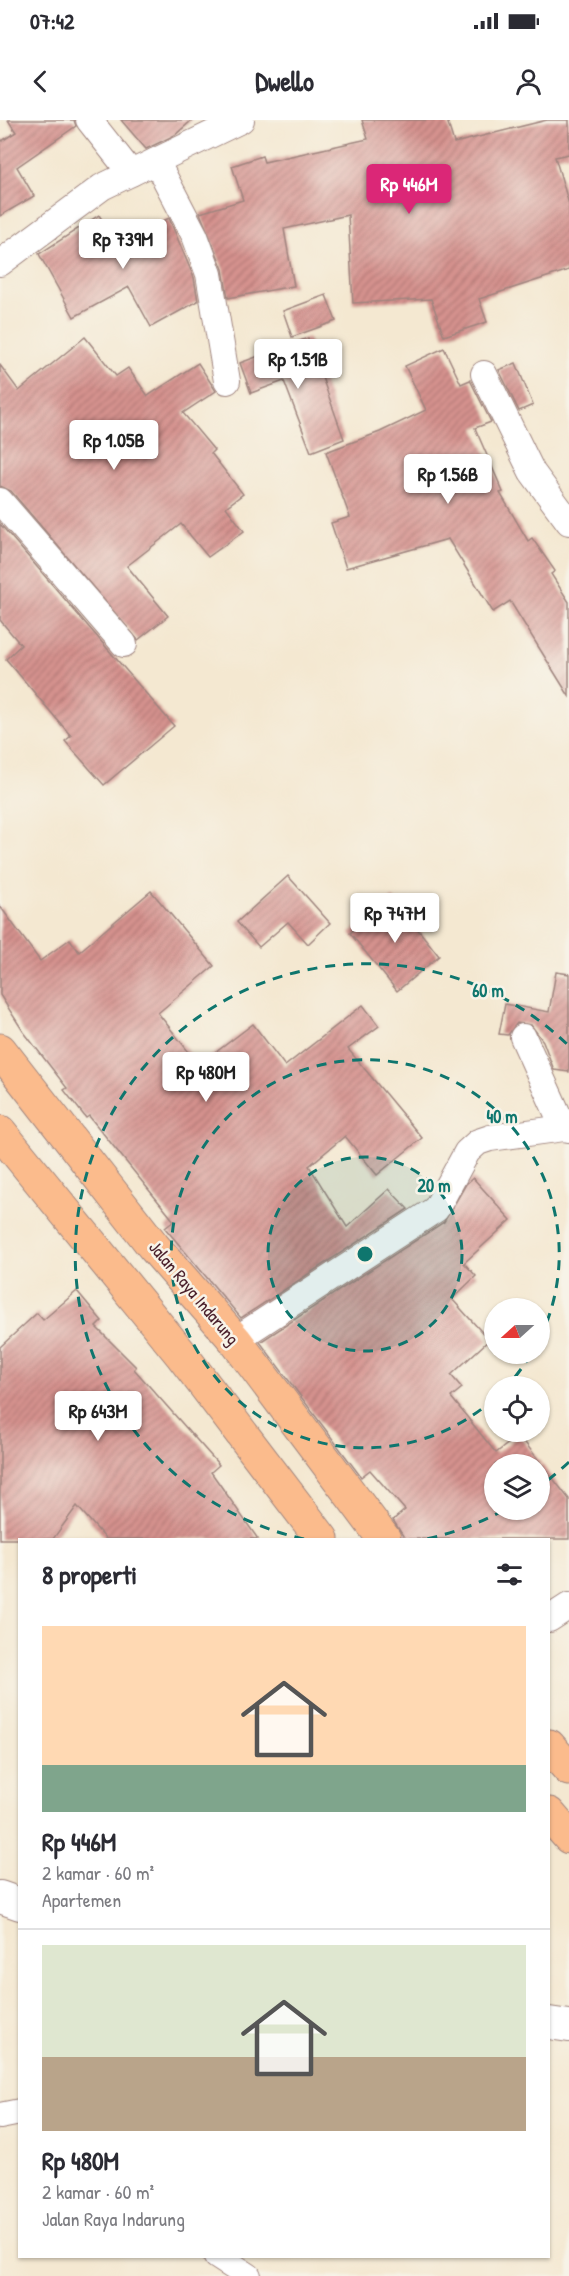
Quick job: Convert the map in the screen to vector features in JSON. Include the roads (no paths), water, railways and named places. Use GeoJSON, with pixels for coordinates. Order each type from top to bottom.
{"type":"FeatureCollection","features":[{"type":"Feature","properties":{"kind":"highway","name":"Jalan Raya Indarung"},"geometry":{"type":"LineString","coordinates":[[0,1050],[154,1247],[235,1340],[383,1538]]}},
{"type":"Feature","properties":{"kind":"highway"},"geometry":{"type":"LineString","coordinates":[[0,1132],[118,1277],[321,1538]]}},
{"type":"Feature","properties":{"kind":"highway"},"geometry":{"type":"LineString","coordinates":[[118,1277],[154,1247]]}},
{"type":"Feature","properties":{"kind":"highway"},"geometry":{"type":"LineString","coordinates":[[550,1747],[569,1769]]}},
{"type":"Feature","properties":{"kind":"highway"},"geometry":{"type":"LineString","coordinates":[[550,1816],[569,1837]]}},
{"type":"Feature","properties":{"kind":"street"},"geometry":{"type":"LineString","coordinates":[[89,120],[131,173]]}},
{"type":"Feature","properties":{"kind":"street"},"geometry":{"type":"LineString","coordinates":[[0,263],[102,187],[241,120]]}},
{"type":"Feature","properties":{"kind":"street"},"geometry":{"type":"LineString","coordinates":[[156,161],[195,236],[209,274],[227,381]]}},
{"type":"Feature","properties":{"kind":"street"},"geometry":{"type":"LineString","coordinates":[[484,374],[532,472],[569,522]]}},
{"type":"Feature","properties":{"kind":"street"},"geometry":{"type":"LineString","coordinates":[[0,501],[124,644]]}},
{"type":"Feature","properties":{"kind":"street"},"geometry":{"type":"LineString","coordinates":[[235,1340],[436,1209],[466,1152],[478,1142],[490,1138],[566,1129],[523,1037]]}},
{"type":"Feature","properties":{"kind":"street"},"geometry":{"type":"LineString","coordinates":[[550,1618],[569,1606]]}},
{"type":"Feature","properties":{"kind":"street"},"geometry":{"type":"LineString","coordinates":[[0,1897],[18,1903]]}},
{"type":"Feature","properties":{"kind":"street"},"geometry":{"type":"LineString","coordinates":[[550,2023],[569,2026]]}},
{"type":"Feature","properties":{"kind":"street"},"geometry":{"type":"LineString","coordinates":[[0,2116],[18,2112]]}},
{"type":"Feature","properties":{"kind":"street"},"geometry":{"type":"LineString","coordinates":[[220,2258],[248,2276]]}}]}
